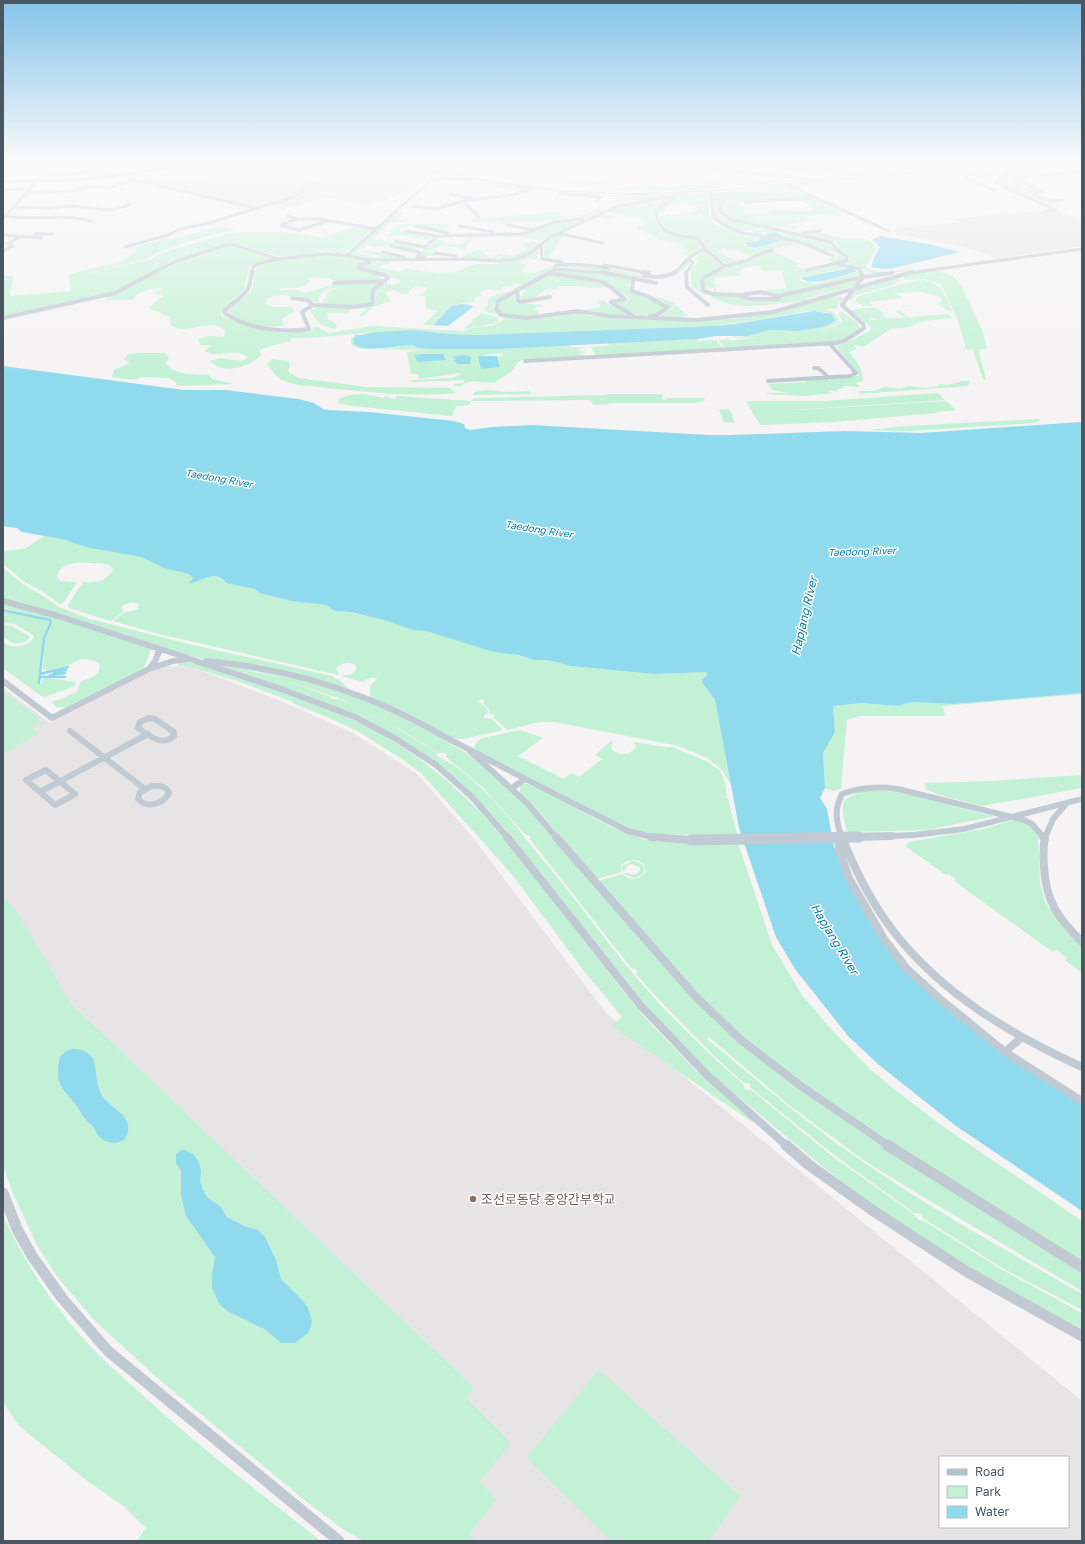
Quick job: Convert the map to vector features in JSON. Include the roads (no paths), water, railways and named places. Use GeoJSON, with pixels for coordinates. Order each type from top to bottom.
{"type":"FeatureCollection","features":[{"type":"Feature","properties":{"kind":"street"},"geometry":{"type":"LineString","coordinates":[[3,251],[13,246],[8,244],[18,237],[17,236],[51,234]]}},
{"type":"Feature","properties":{"kind":"street"},"geometry":{"type":"LineString","coordinates":[[124,247],[170,234]]}},
{"type":"Feature","properties":{"kind":"street"},"geometry":{"type":"LineString","coordinates":[[346,256],[370,234]]}},
{"type":"Feature","properties":{"kind":"street"},"geometry":{"type":"LineString","coordinates":[[425,234],[437,236],[520,234]]}},
{"type":"Feature","properties":{"kind":"street"},"geometry":{"type":"LineString","coordinates":[[452,234],[456,235]]}},
{"type":"Feature","properties":{"kind":"street"},"geometry":{"type":"LineString","coordinates":[[498,234],[503,235]]}},
{"type":"Feature","properties":{"kind":"street"},"geometry":{"type":"LineString","coordinates":[[378,260],[360,265],[358,268],[384,275],[388,278],[373,290],[372,304],[352,307],[313,305],[302,312],[309,327],[302,330],[240,322],[227,315],[225,310],[250,287],[253,267],[258,264],[278,259],[312,255],[346,256],[360,259],[378,260],[460,259],[499,261],[525,256],[556,234]]}},
{"type":"Feature","properties":{"kind":"street"},"geometry":{"type":"LineString","coordinates":[[562,234],[603,243]]}},
{"type":"Feature","properties":{"kind":"street"},"geometry":{"type":"LineString","coordinates":[[673,234],[699,239],[704,248],[725,266]]}},
{"type":"Feature","properties":{"kind":"street"},"geometry":{"type":"LineString","coordinates":[[747,234],[791,240],[833,256]]}},
{"type":"Feature","properties":{"kind":"street"},"geometry":{"type":"LineString","coordinates":[[800,234],[834,243],[836,249],[848,259],[836,264],[807,270]]}},
{"type":"Feature","properties":{"kind":"street"},"geometry":{"type":"LineString","coordinates":[[3,235],[42,238]]}},
{"type":"Feature","properties":{"kind":"street"},"geometry":{"type":"LineString","coordinates":[[404,236],[409,236]]}},
{"type":"Feature","properties":{"kind":"street"},"geometry":{"type":"LineString","coordinates":[[395,241],[423,247],[427,246],[437,236]]}},
{"type":"Feature","properties":{"kind":"street"},"geometry":{"type":"LineString","coordinates":[[426,240],[431,242]]}},
{"type":"Feature","properties":{"kind":"street"},"geometry":{"type":"LineString","coordinates":[[3,318],[116,293],[140,279],[178,262],[226,245],[234,245],[278,259]]}},
{"type":"Feature","properties":{"kind":"street"},"geometry":{"type":"LineString","coordinates":[[391,246],[420,253],[417,257]]}},
{"type":"Feature","properties":{"kind":"street"},"geometry":{"type":"LineString","coordinates":[[541,246],[541,258],[546,260],[600,265],[657,275]]}},
{"type":"Feature","properties":{"kind":"street"},"geometry":{"type":"LineString","coordinates":[[704,248],[697,251],[673,274],[664,277],[647,276],[590,265],[556,265],[550,273],[498,301],[496,308],[501,315],[527,318],[578,311],[603,315],[642,318],[697,320],[773,312],[915,271]]}},
{"type":"Feature","properties":{"kind":"street"},"geometry":{"type":"LineString","coordinates":[[773,250],[764,252],[746,261],[725,266],[703,278],[702,288],[704,291],[710,293],[740,295],[749,293],[765,293],[779,296],[863,277],[1082,249]]}},
{"type":"Feature","properties":{"kind":"street"},"geometry":{"type":"LineString","coordinates":[[382,252],[398,256],[417,257],[440,254],[459,256],[460,259]]}},
{"type":"Feature","properties":{"kind":"street"},"geometry":{"type":"LineString","coordinates":[[434,255],[444,259]]}},
{"type":"Feature","properties":{"kind":"street"},"geometry":{"type":"LineString","coordinates":[[689,259],[693,263],[686,270],[688,281],[687,286],[708,305]]}},
{"type":"Feature","properties":{"kind":"street"},"geometry":{"type":"LineString","coordinates":[[836,264],[860,269],[863,277]]}},
{"type":"Feature","properties":{"kind":"street"},"geometry":{"type":"LineString","coordinates":[[554,269],[606,272],[656,283]]}},
{"type":"Feature","properties":{"kind":"street"},"geometry":{"type":"LineString","coordinates":[[550,273],[604,283],[625,299],[611,302],[634,317]]}},
{"type":"Feature","properties":{"kind":"street"},"geometry":{"type":"LineString","coordinates":[[525,361],[829,343],[846,340],[864,328],[864,325],[842,304],[863,277]]}},
{"type":"Feature","properties":{"kind":"street"},"geometry":{"type":"LineString","coordinates":[[635,278],[633,280],[632,291],[652,299],[668,308],[656,315],[642,318]]}},
{"type":"Feature","properties":{"kind":"street"},"geometry":{"type":"LineString","coordinates":[[334,283],[385,281]]}},
{"type":"Feature","properties":{"kind":"street"},"geometry":{"type":"LineString","coordinates":[[517,290],[518,301],[522,302],[550,297]]}},
{"type":"Feature","properties":{"kind":"street"},"geometry":{"type":"LineString","coordinates":[[833,294],[847,297]]}},
{"type":"Feature","properties":{"kind":"street"},"geometry":{"type":"LineString","coordinates":[[740,295],[746,299],[771,300],[778,299],[779,296]]}},
{"type":"Feature","properties":{"kind":"street"},"geometry":{"type":"LineString","coordinates":[[292,298],[307,300],[313,305]]}},
{"type":"Feature","properties":{"kind":"street"},"geometry":{"type":"LineString","coordinates":[[768,381],[828,378],[852,376],[856,374],[829,343]]}},
{"type":"Feature","properties":{"kind":"street"},"geometry":{"type":"LineString","coordinates":[[814,368],[818,368],[828,378]]}},
{"type":"Feature","properties":{"kind":"street"},"geometry":{"type":"LineString","coordinates":[[3,602],[58,616],[278,688],[355,717],[389,735],[436,765],[471,796],[505,834],[640,1006],[708,1076],[808,1165],[875,1212],[969,1273],[1082,1336]]}},
{"type":"Feature","properties":{"kind":"street"},"geometry":{"type":"LineString","coordinates":[[149,669],[155,661],[160,649]]}},
{"type":"Feature","properties":{"kind":"street"},"geometry":{"type":"LineString","coordinates":[[3,680],[52,718],[149,669],[168,662],[190,660],[250,665],[322,684],[366,698],[441,734],[469,750],[628,831],[656,838],[691,840],[914,835],[964,828],[1082,799]]}},
{"type":"Feature","properties":{"kind":"street"},"geometry":{"type":"LineString","coordinates":[[149,718],[155,719],[174,734],[170,740],[161,742],[148,734],[138,726],[143,720],[149,718]]}},
{"type":"Feature","properties":{"kind":"street"},"geometry":{"type":"LineString","coordinates":[[70,732],[145,789]]}},
{"type":"Feature","properties":{"kind":"street"},"geometry":{"type":"LineString","coordinates":[[40,792],[148,734]]}},
{"type":"Feature","properties":{"kind":"street"},"geometry":{"type":"LineString","coordinates":[[469,750],[512,788],[549,827],[695,996],[741,1040],[800,1086],[873,1136],[1082,1268]]}},
{"type":"Feature","properties":{"kind":"street"},"geometry":{"type":"LineString","coordinates":[[46,770],[75,794],[55,805],[40,792],[26,780],[46,770]]}},
{"type":"Feature","properties":{"kind":"street"},"geometry":{"type":"LineString","coordinates":[[512,788],[525,779]]}},
{"type":"Feature","properties":{"kind":"street"},"geometry":{"type":"LineString","coordinates":[[157,785],[165,787],[169,793],[164,803],[147,805],[140,801],[138,796],[145,789],[157,785]]}},
{"type":"Feature","properties":{"kind":"street"},"geometry":{"type":"LineString","coordinates":[[1045,840],[1032,824],[1024,820],[898,789],[866,787],[842,794],[836,807],[838,849],[849,878],[884,939],[907,969],[939,998],[1006,1052],[1082,1101]]}},
{"type":"Feature","properties":{"kind":"street"},"geometry":{"type":"LineString","coordinates":[[1066,804],[1056,814],[1045,840],[1046,890],[1051,904],[1068,927],[1082,942]]}},
{"type":"Feature","properties":{"kind":"street"},"geometry":{"type":"LineString","coordinates":[[838,828],[860,876],[872,897],[894,932],[923,964],[957,993],[1022,1037],[1082,1067]]}},
{"type":"Feature","properties":{"kind":"street"},"geometry":{"type":"LineString","coordinates":[[849,878],[860,876]]}},
{"type":"Feature","properties":{"kind":"street"},"geometry":{"type":"LineString","coordinates":[[1006,1052],[1022,1037]]}},
{"type":"Feature","properties":{"kind":"street"},"geometry":{"type":"LineString","coordinates":[[3,1193],[23,1240],[45,1274],[81,1321],[108,1351],[339,1541]]}},
{"type":"Feature","properties":{"kind":"water"},"geometry":{"type":"Polygon","coordinates":[[[780,234],[786,237],[778,242],[755,248],[746,246],[747,243],[757,241],[763,235],[780,234]]]}},
{"type":"Feature","properties":{"kind":"water"},"geometry":{"type":"Polygon","coordinates":[[[880,236],[928,244],[960,252],[894,268],[882,269],[871,267],[880,247],[872,240],[880,236]]]}},
{"type":"Feature","properties":{"kind":"water"},"geometry":{"type":"Polygon","coordinates":[[[849,268],[857,271],[828,280],[813,282],[806,281],[801,278],[849,268]]]}},
{"type":"Feature","properties":{"kind":"water"},"geometry":{"type":"Polygon","coordinates":[[[461,304],[471,305],[473,307],[448,326],[433,325],[451,306],[461,304]]]}},
{"type":"Feature","properties":{"kind":"water"},"geometry":{"type":"Polygon","coordinates":[[[814,311],[832,314],[835,321],[824,327],[798,331],[769,330],[748,336],[716,336],[697,339],[497,349],[436,349],[418,348],[413,345],[364,348],[353,343],[355,335],[375,332],[411,330],[475,335],[711,326],[735,324],[814,311]]]}},
{"type":"Feature","properties":{"kind":"water"},"geometry":{"type":"Polygon","coordinates":[[[443,354],[446,360],[417,362],[415,355],[443,354]]]}},
{"type":"Feature","properties":{"kind":"water"},"geometry":{"type":"Polygon","coordinates":[[[465,355],[471,357],[470,364],[458,364],[454,361],[456,359],[452,357],[465,355]]]}},
{"type":"Feature","properties":{"kind":"water"},"geometry":{"type":"Polygon","coordinates":[[[478,356],[497,356],[500,367],[481,369],[478,356]]]}},
{"type":"Feature","properties":{"kind":"water"},"geometry":{"type":"Polygon","coordinates":[[[3,366],[184,390],[226,390],[298,399],[314,403],[323,409],[328,410],[369,412],[454,421],[464,424],[465,428],[470,430],[492,427],[532,425],[709,435],[844,431],[921,433],[1082,422],[1082,693],[954,704],[912,702],[898,706],[862,703],[833,706],[835,732],[823,753],[825,788],[820,798],[827,809],[834,847],[848,880],[882,939],[941,1001],[1082,1104],[1082,1211],[956,1126],[879,1065],[848,1036],[795,969],[776,937],[739,828],[715,700],[703,684],[702,680],[707,675],[706,672],[654,674],[571,666],[548,660],[534,660],[518,655],[494,652],[426,631],[413,630],[384,620],[351,612],[334,611],[327,605],[291,601],[259,593],[255,589],[226,583],[222,579],[213,576],[189,584],[193,578],[189,574],[164,568],[141,557],[90,548],[68,540],[22,532],[17,528],[3,526],[3,366]]]}},
{"type":"Feature","properties":{"kind":"water"},"geometry":{"type":"Polygon","coordinates":[[[72,1049],[78,1049],[89,1054],[94,1062],[101,1094],[125,1118],[128,1126],[128,1132],[122,1141],[111,1143],[100,1138],[60,1085],[58,1079],[58,1066],[60,1057],[72,1049]]]}},
{"type":"Feature","properties":{"kind":"water"},"geometry":{"type":"Polygon","coordinates":[[[181,1150],[185,1150],[193,1154],[199,1163],[201,1171],[200,1181],[208,1198],[220,1206],[227,1217],[244,1226],[258,1230],[265,1237],[276,1260],[281,1279],[308,1308],[312,1321],[309,1332],[295,1343],[281,1343],[264,1329],[227,1311],[220,1305],[212,1288],[212,1275],[215,1257],[186,1216],[181,1196],[181,1171],[176,1163],[176,1154],[181,1150]]]}},
{"type":"Feature","properties":{"kind":"waterway"},"geometry":{"type":"LineString","coordinates":[[3,610],[50,620],[51,622],[44,638],[40,674]]}},
{"type":"Feature","properties":{"kind":"waterway"},"geometry":{"type":"LineString","coordinates":[[40,674],[68,667]]}},
{"type":"Feature","properties":{"kind":"waterway"},"geometry":{"type":"LineString","coordinates":[[54,672],[66,670]]}},
{"type":"Feature","properties":{"kind":"waterway"},"geometry":{"type":"LineString","coordinates":[[50,675],[65,673]]}},
{"type":"Feature","properties":{"kind":"waterway"},"geometry":{"type":"LineString","coordinates":[[39,683],[40,674]]}},
{"type":"Feature","properties":{"kind":"waterway"},"geometry":{"type":"LineString","coordinates":[[40,677],[65,677]]}},
{"type":"Feature","properties":{"kind":"place","name":"조선로동당 중앙간부학교"},"geometry":{"type":"Point","coordinates":[473,1199]}},
{"type":"Feature","properties":{"kind":"water label","name":"Taedong River"},"geometry":{"type":"Point","coordinates":[219,478]}},
{"type":"Feature","properties":{"kind":"water label","name":"Taedong River"},"geometry":{"type":"Point","coordinates":[539,529]}},
{"type":"Feature","properties":{"kind":"water label","name":"Taedong River"},"geometry":{"type":"Point","coordinates":[862,551]}},
{"type":"Feature","properties":{"kind":"water label","name":"Hapjang River"},"geometry":{"type":"Point","coordinates":[804,616]}},
{"type":"Feature","properties":{"kind":"water label","name":"Hapjang River"},"geometry":{"type":"Point","coordinates":[835,939]}}]}
